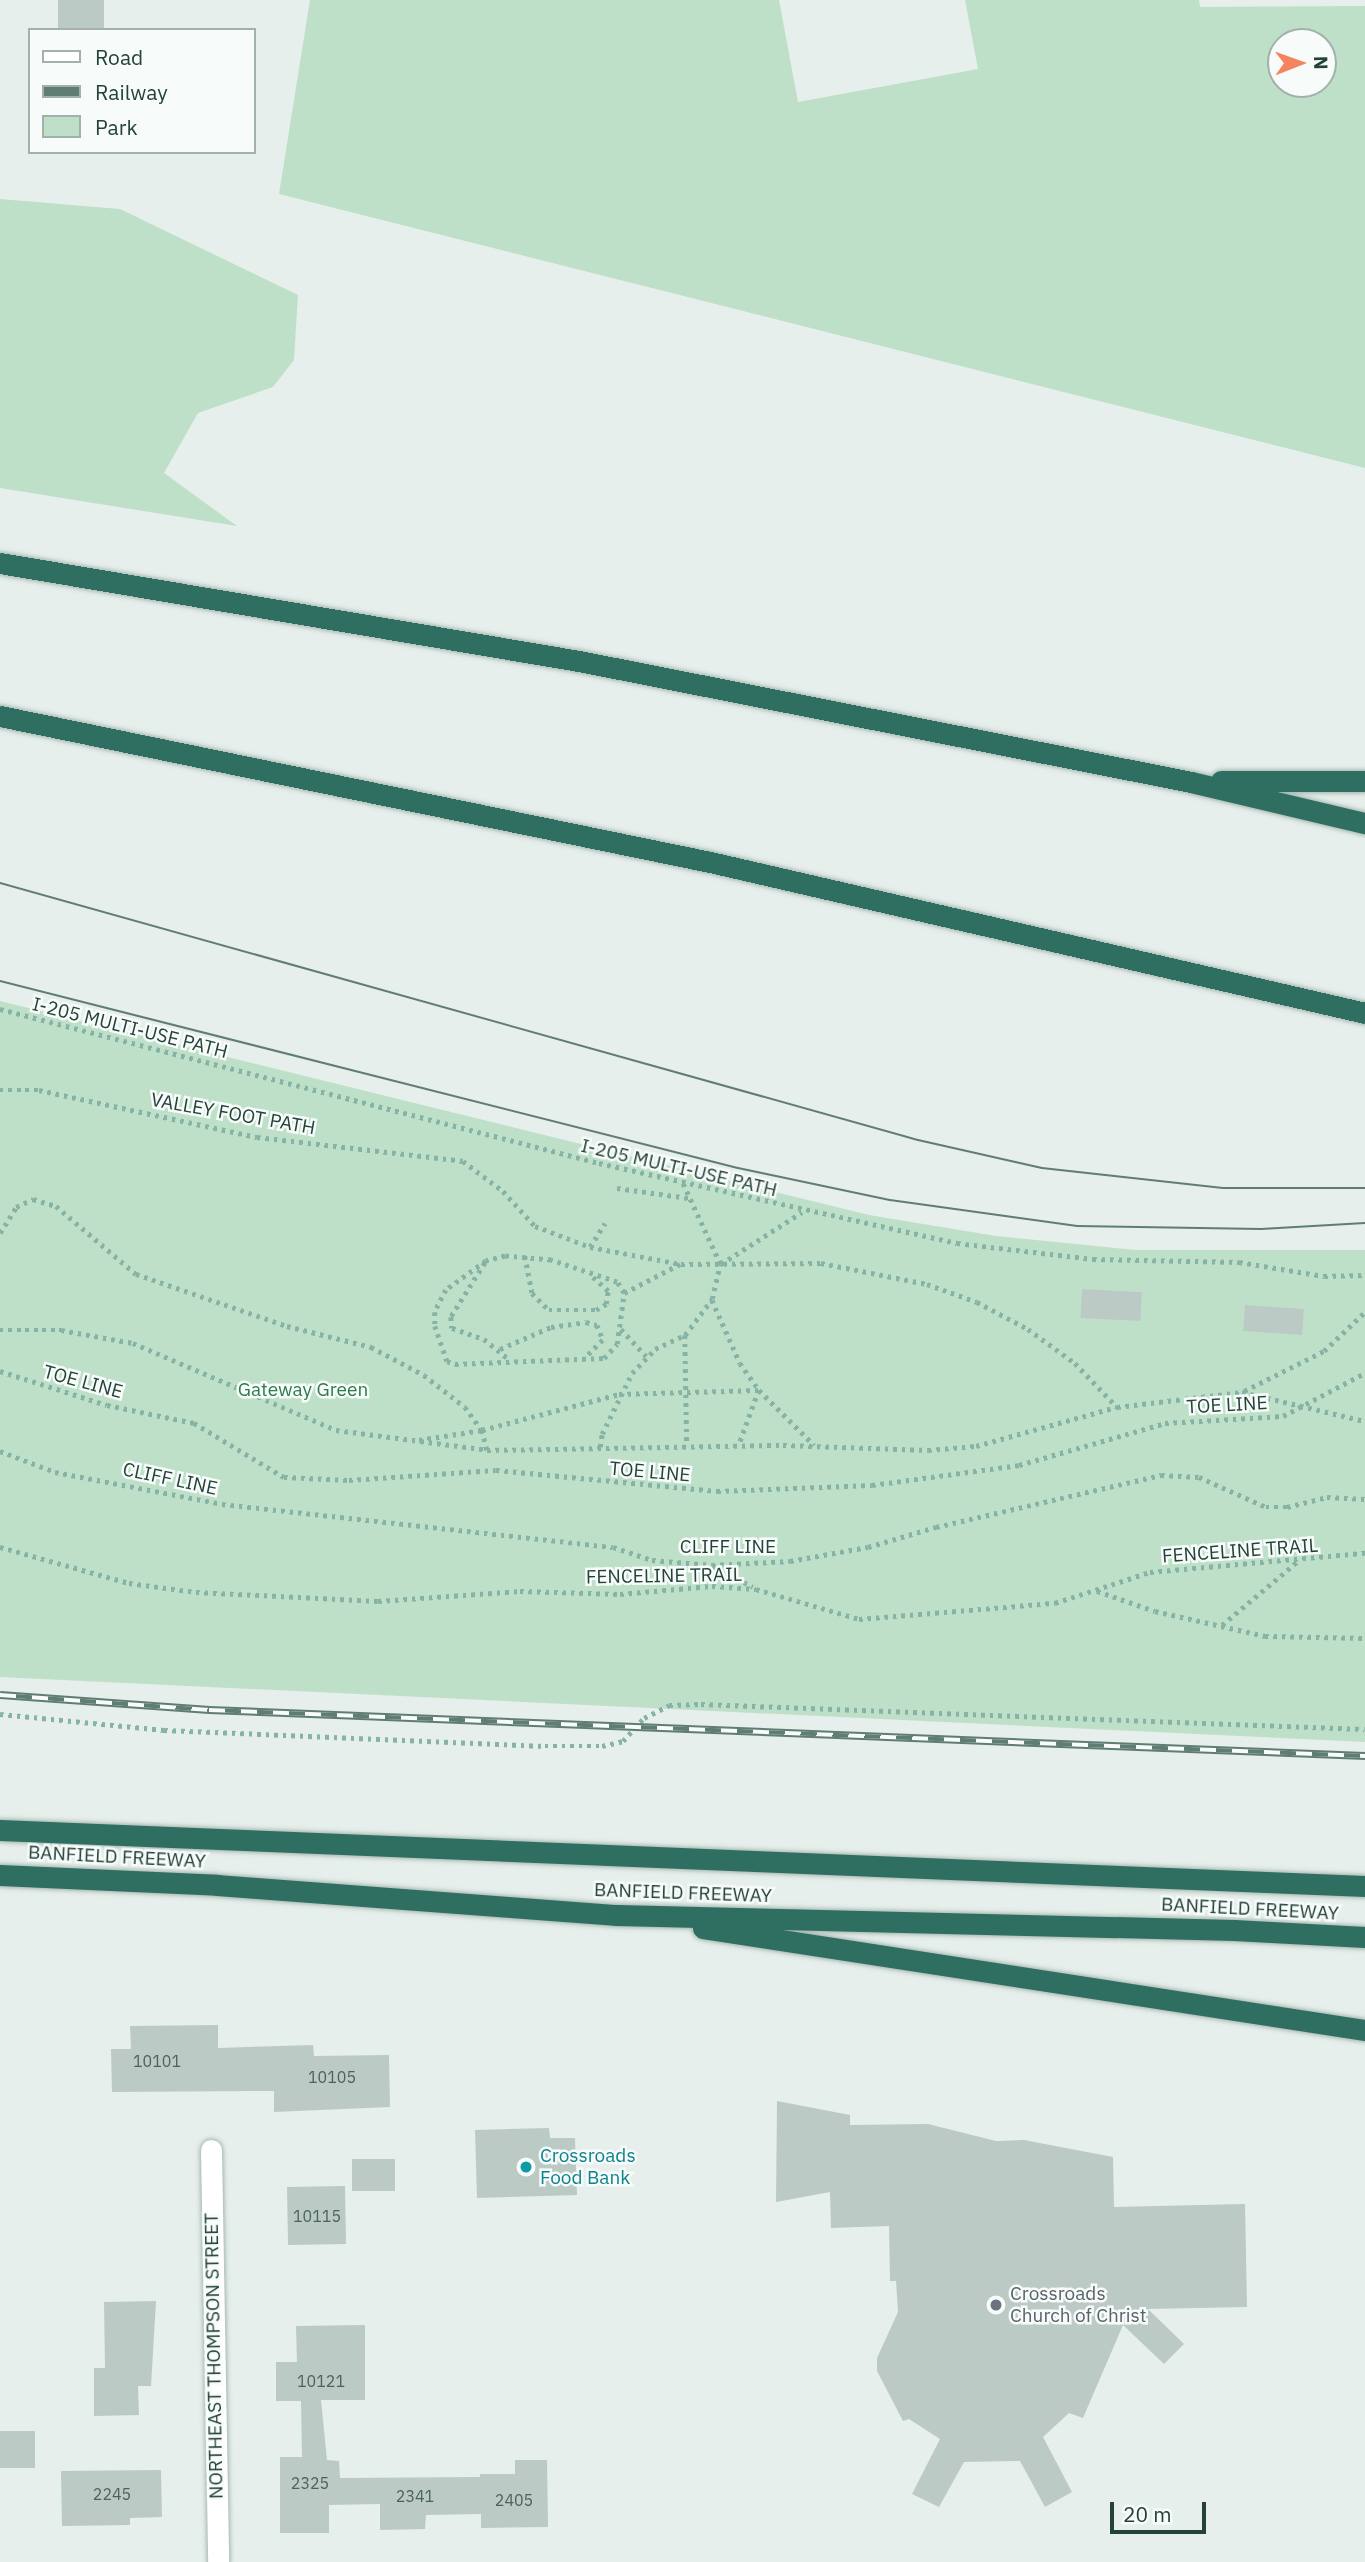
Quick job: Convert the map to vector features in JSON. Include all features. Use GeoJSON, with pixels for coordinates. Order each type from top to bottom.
{"type":"FeatureCollection","features":[{"type":"Feature","properties":{"kind":"highway"},"geometry":{"type":"LineString","coordinates":[[0,563],[417,631],[1191,782],[1365,823]]}},
{"type":"Feature","properties":{"kind":"highway"},"geometry":{"type":"LineString","coordinates":[[0,716],[710,862],[1365,1013]]}},
{"type":"Feature","properties":{"kind":"highway"},"geometry":{"type":"LineString","coordinates":[[1191,782],[1365,781]]}},
{"type":"Feature","properties":{"kind":"highway","name":"BANFIELD FREEWAY"},"geometry":{"type":"LineString","coordinates":[[0,1830],[1365,1886]]}},
{"type":"Feature","properties":{"kind":"highway","name":"BANFIELD FREEWAY"},"geometry":{"type":"LineString","coordinates":[[0,1875],[217,1885],[617,1915],[1234,1930],[1365,1937]]}},
{"type":"Feature","properties":{"kind":"highway"},"geometry":{"type":"LineString","coordinates":[[617,1915],[1365,2030]]}},
{"type":"Feature","properties":{"kind":"street","name":"NORTHEAST THOMPSON STREET"},"geometry":{"type":"LineString","coordinates":[[211,2150],[218,2562]]}},
{"type":"Feature","properties":{"kind":"path","name":"I-205 MULTI-USE PATH"},"geometry":{"type":"LineString","coordinates":[[0,1009],[682,1183],[802,1212],[957,1243],[1093,1259],[1239,1262],[1324,1276],[1365,1275]]}},
{"type":"Feature","properties":{"kind":"path","name":"VALLEY FOOT PATH"},"geometry":{"type":"LineString","coordinates":[[0,1090],[39,1090],[257,1136],[463,1161],[503,1191],[535,1226],[590,1247]]}},
{"type":"Feature","properties":{"kind":"path"},"geometry":{"type":"LineString","coordinates":[[600,1447],[619,1394],[646,1356],[685,1335],[712,1299],[720,1264],[682,1183]]}},
{"type":"Feature","properties":{"kind":"path"},"geometry":{"type":"LineString","coordinates":[[617,1188],[689,1198]]}},
{"type":"Feature","properties":{"kind":"path"},"geometry":{"type":"LineString","coordinates":[[0,1233],[16,1207],[33,1199],[56,1206],[136,1274],[287,1326],[371,1347],[424,1375],[465,1407],[482,1430],[488,1450]]}},
{"type":"Feature","properties":{"kind":"path"},"geometry":{"type":"LineString","coordinates":[[720,1264],[802,1212]]}},
{"type":"Feature","properties":{"kind":"path"},"geometry":{"type":"LineString","coordinates":[[605,1223],[590,1247],[681,1264],[821,1263],[927,1284],[977,1301],[1075,1363],[1117,1407]]}},
{"type":"Feature","properties":{"kind":"path"},"geometry":{"type":"LineString","coordinates":[[525,1256],[532,1293],[549,1310],[596,1310],[607,1304],[608,1292],[588,1273]]}},
{"type":"Feature","properties":{"kind":"path"},"geometry":{"type":"LineString","coordinates":[[525,1256],[617,1282],[624,1293],[621,1329],[611,1353],[584,1359],[454,1364],[447,1361],[435,1326],[435,1312],[446,1290],[486,1261],[525,1256]]}},
{"type":"Feature","properties":{"kind":"path"},"geometry":{"type":"LineString","coordinates":[[486,1261],[451,1317],[452,1328],[500,1349],[511,1360]]}},
{"type":"Feature","properties":{"kind":"path"},"geometry":{"type":"LineString","coordinates":[[624,1293],[681,1264]]}},
{"type":"Feature","properties":{"kind":"path"},"geometry":{"type":"LineString","coordinates":[[712,1299],[740,1363],[759,1390],[814,1445]]}},
{"type":"Feature","properties":{"kind":"path"},"geometry":{"type":"LineString","coordinates":[[1242,1392],[1324,1350],[1365,1311]]}},
{"type":"Feature","properties":{"kind":"path"},"geometry":{"type":"LineString","coordinates":[[500,1349],[551,1327],[586,1322],[597,1325],[603,1340],[584,1359]]}},
{"type":"Feature","properties":{"kind":"path"},"geometry":{"type":"LineString","coordinates":[[621,1329],[646,1356]]}},
{"type":"Feature","properties":{"kind":"path"},"geometry":{"type":"LineString","coordinates":[[0,1330],[61,1330],[133,1343],[336,1430],[488,1450],[738,1445],[928,1450],[976,1446],[1117,1407],[1242,1392],[1309,1405],[1365,1421]]}},
{"type":"Feature","properties":{"kind":"path"},"geometry":{"type":"LineString","coordinates":[[685,1335],[687,1446]]}},
{"type":"Feature","properties":{"kind":"path","name":"TOE LINE"},"geometry":{"type":"LineString","coordinates":[[0,1371],[107,1405],[194,1423],[284,1477],[349,1480],[496,1470],[717,1492],[928,1480],[1019,1465],[1165,1423],[1283,1416],[1309,1405],[1365,1373]]}},
{"type":"Feature","properties":{"kind":"path"},"geometry":{"type":"LineString","coordinates":[[410,1441],[482,1430],[619,1394],[759,1390]]}},
{"type":"Feature","properties":{"kind":"path"},"geometry":{"type":"LineString","coordinates":[[738,1445],[759,1390]]}},
{"type":"Feature","properties":{"kind":"path","name":"CLIFF LINE"},"geometry":{"type":"LineString","coordinates":[[0,1451],[55,1472],[222,1504],[613,1546],[652,1560],[712,1565],[790,1561],[868,1547],[936,1527],[1161,1475],[1199,1477],[1266,1507],[1287,1507],[1327,1497],[1365,1499]]}},
{"type":"Feature","properties":{"kind":"path","name":"FENCELINE TRAIL"},"geometry":{"type":"LineString","coordinates":[[0,1547],[130,1583],[247,1596],[378,1601],[520,1591],[620,1594],[684,1587],[757,1589],[859,1619],[1015,1608],[1096,1591],[1174,1568],[1298,1561],[1365,1553]]}},
{"type":"Feature","properties":{"kind":"path"},"geometry":{"type":"LineString","coordinates":[[1221,1625],[1298,1561]]}},
{"type":"Feature","properties":{"kind":"path"},"geometry":{"type":"LineString","coordinates":[[712,1565],[757,1589]]}},
{"type":"Feature","properties":{"kind":"path"},"geometry":{"type":"LineString","coordinates":[[1096,1591],[1154,1611],[1265,1636],[1365,1639]]}},
{"type":"Feature","properties":{"kind":"path"},"geometry":{"type":"LineString","coordinates":[[0,1714],[164,1730],[568,1746],[603,1746],[623,1741],[644,1718],[670,1705],[701,1704],[1365,1730]]}},
{"type":"Feature","properties":{"kind":"green space"},"geometry":{"type":"Polygon","coordinates":[[[310,0],[779,0],[798,102],[978,69],[965,0],[1199,0],[1200,7],[1365,6],[1365,468],[279,194],[310,0]]]}},
{"type":"Feature","properties":{"kind":"green space"},"geometry":{"type":"Polygon","coordinates":[[[0,199],[120,209],[298,295],[294,360],[273,387],[198,413],[164,473],[237,526],[0,488],[0,199]]]}},
{"type":"Feature","properties":{"kind":"green space","name":"Gateway Green"},"geometry":{"type":"Polygon","coordinates":[[[0,1001],[869,1215],[996,1236],[1135,1250],[1365,1250],[1365,1742],[0,1677],[0,1001]]]}},
{"type":"Feature","properties":{"kind":"building"},"geometry":{"type":"Polygon","coordinates":[[[58,0],[104,0],[104,28],[58,28],[58,0]]]}},
{"type":"Feature","properties":{"kind":"building"},"geometry":{"type":"Polygon","coordinates":[[[1082,1289],[1142,1292],[1140,1321],[1080,1318],[1082,1289]]]}},
{"type":"Feature","properties":{"kind":"building"},"geometry":{"type":"Polygon","coordinates":[[[1245,1305],[1304,1309],[1302,1335],[1243,1331],[1245,1305]]]}},
{"type":"Feature","properties":{"kind":"building"},"geometry":{"type":"Polygon","coordinates":[[[218,2025],[218,2048],[313,2045],[314,2056],[389,2055],[390,2107],[274,2112],[274,2091],[112,2092],[111,2049],[131,2049],[130,2026],[218,2025]]]}},
{"type":"Feature","properties":{"kind":"building","name":"Crossroads Church of Christ"},"geometry":{"type":"Polygon","coordinates":[[[777,2101],[850,2115],[850,2125],[928,2124],[996,2141],[1024,2140],[1113,2157],[1114,2207],[1245,2204],[1247,2307],[1148,2309],[1184,2344],[1164,2364],[1123,2325],[1083,2418],[1069,2413],[1043,2437],[1072,2492],[1045,2507],[1020,2461],[964,2462],[939,2507],[912,2494],[940,2439],[909,2419],[903,2421],[877,2371],[877,2358],[898,2312],[896,2281],[890,2281],[889,2226],[831,2228],[830,2192],[776,2202],[777,2101]]]}},
{"type":"Feature","properties":{"kind":"building","name":"Crossroads Food Bank"},"geometry":{"type":"Polygon","coordinates":[[[549,2128],[550,2138],[575,2138],[577,2195],[477,2198],[475,2130],[549,2128]]]}},
{"type":"Feature","properties":{"kind":"building"},"geometry":{"type":"Polygon","coordinates":[[[352,2159],[395,2159],[395,2191],[352,2191],[352,2159]]]}},
{"type":"Feature","properties":{"kind":"building"},"geometry":{"type":"Polygon","coordinates":[[[345,2186],[346,2244],[288,2245],[287,2187],[345,2186]]]}},
{"type":"Feature","properties":{"kind":"building"},"geometry":{"type":"Polygon","coordinates":[[[156,2301],[151,2386],[138,2386],[139,2415],[94,2416],[94,2368],[105,2368],[104,2302],[156,2301]]]}},
{"type":"Feature","properties":{"kind":"building"},"geometry":{"type":"Polygon","coordinates":[[[365,2325],[365,2400],[321,2400],[327,2460],[339,2461],[340,2478],[480,2477],[480,2474],[515,2474],[515,2460],[547,2460],[548,2527],[481,2528],[481,2514],[426,2515],[425,2529],[380,2530],[380,2504],[329,2505],[329,2533],[280,2533],[280,2457],[302,2457],[301,2401],[276,2401],[276,2362],[297,2362],[296,2326],[365,2325]]]}},
{"type":"Feature","properties":{"kind":"building"},"geometry":{"type":"Polygon","coordinates":[[[0,2431],[35,2431],[35,2468],[0,2468],[0,2431]]]}},
{"type":"Feature","properties":{"kind":"building"},"geometry":{"type":"Polygon","coordinates":[[[161,2470],[162,2517],[130,2518],[130,2525],[62,2526],[61,2471],[161,2470]]]}},
{"type":"Feature","properties":{"kind":"tram line"},"geometry":{"type":"LineString","coordinates":[[0,883],[918,1140],[1042,1168],[1223,1188],[1365,1188]]}},
{"type":"Feature","properties":{"kind":"tram line"},"geometry":{"type":"LineString","coordinates":[[0,981],[738,1168],[890,1200],[1077,1226],[1261,1229],[1365,1223]]}},
{"type":"Feature","properties":{"kind":"railway"},"geometry":{"type":"LineString","coordinates":[[0,1695],[209,1710],[1365,1756]]}},
{"type":"Feature","properties":{"kind":"place","name":"Crossroads Food Bank"},"geometry":{"type":"Point","coordinates":[526,2167]}},
{"type":"Feature","properties":{"kind":"place","name":"Crossroads Church of Christ"},"geometry":{"type":"Point","coordinates":[996,2305]}}]}
